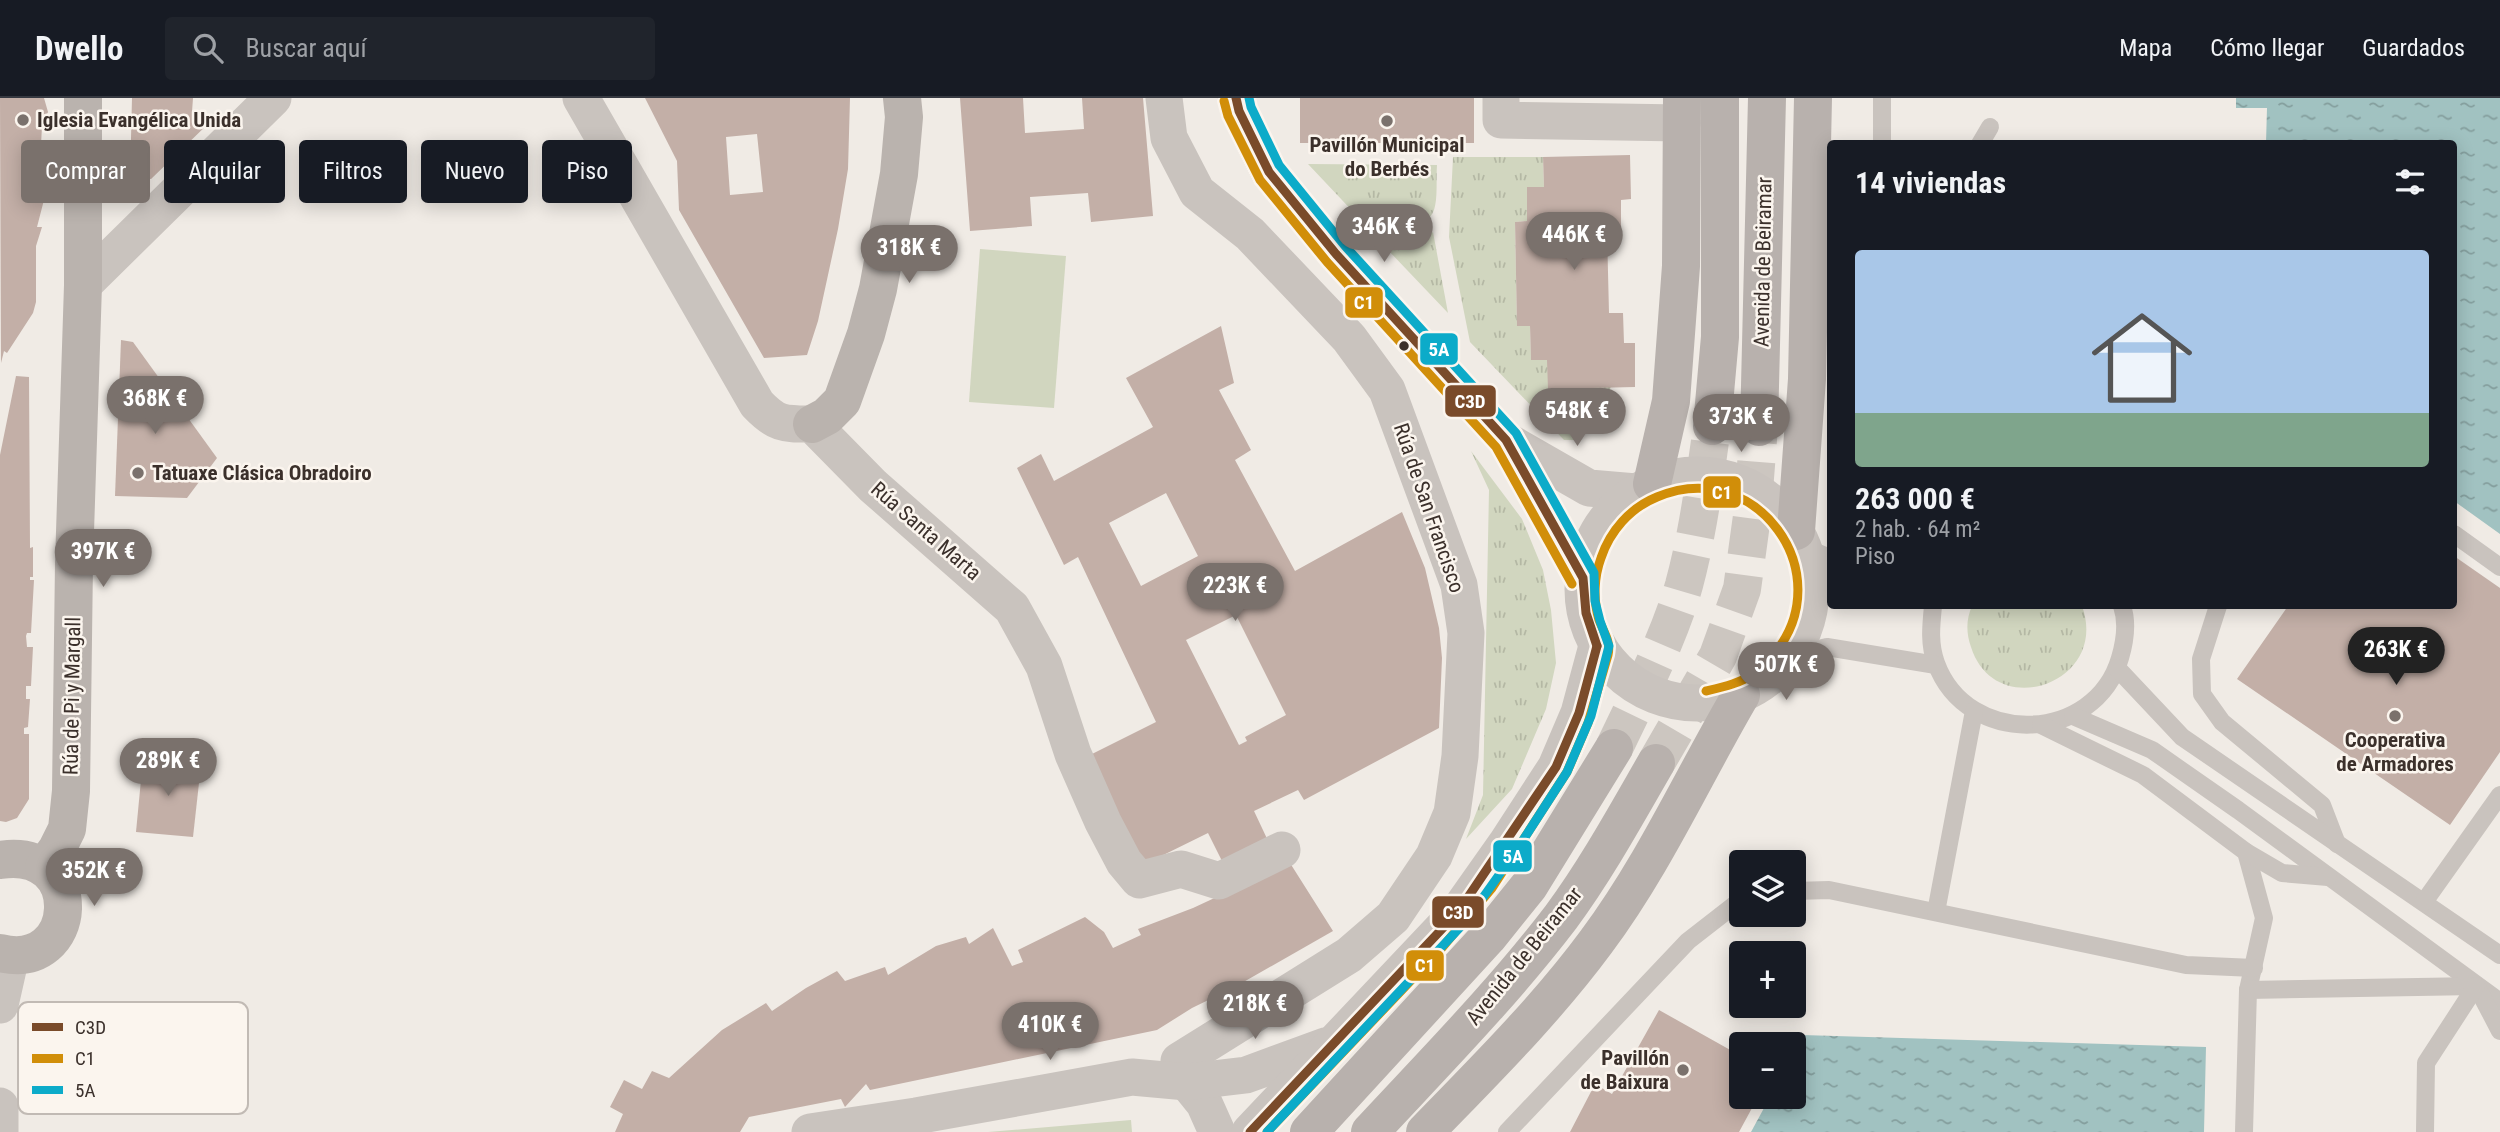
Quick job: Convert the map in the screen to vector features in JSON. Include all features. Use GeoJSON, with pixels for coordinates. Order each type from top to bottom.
{"type":"FeatureCollection","features":[{"type":"Feature","properties":{"kind":"main road","name":"Avenida de Beiramar"},"geometry":{"type":"LineString","coordinates":[[1712,426],[1720,337],[1720,98]]}},
{"type":"Feature","properties":{"kind":"main road","name":"Avenida de Beiramar"},"geometry":{"type":"LineString","coordinates":[[1759,426],[1767,98]]}},
{"type":"Feature","properties":{"kind":"main road"},"geometry":{"type":"LineString","coordinates":[[1810,545],[1807,379],[1813,98]]}},
{"type":"Feature","properties":{"kind":"main road"},"geometry":{"type":"LineString","coordinates":[[1644,488],[1671,401],[1681,266],[1682,110]]}},
{"type":"Feature","properties":{"kind":"main road"},"geometry":{"type":"LineString","coordinates":[[1425,1132],[1530,1022],[1596,942],[1655,852],[1706,754],[1741,695]]}},
{"type":"Feature","properties":{"kind":"main road","name":"Avenida de Beiramar"},"geometry":{"type":"LineString","coordinates":[[1309,1132],[1488,937],[1521,896],[1614,748]]}},
{"type":"Feature","properties":{"kind":"main road","name":"Avenida de Beiramar"},"geometry":{"type":"LineString","coordinates":[[1370,1132],[1506,985],[1562,915],[1604,853],[1656,763]]}},
{"type":"Feature","properties":{"kind":"street","name":"Rúa de Pi y Margall"},"geometry":{"type":"LineString","coordinates":[[44,867],[67,829],[71,791],[74,563],[83,285],[83,98]]}},
{"type":"Feature","properties":{"kind":"street"},"geometry":{"type":"LineString","coordinates":[[83,285],[273,98]]}},
{"type":"Feature","properties":{"kind":"street"},"geometry":{"type":"LineString","coordinates":[[581,98],[757,404],[771,419],[788,424],[812,424],[827,416],[842,401],[855,365],[878,289],[899,174],[904,117],[902,98]]}},
{"type":"Feature","properties":{"kind":"street","name":"Rúa de San Francisco"},"geometry":{"type":"LineString","coordinates":[[1164,98],[1169,138],[1197,192],[1259,243],[1349,338],[1387,390],[1460,585],[1466,633],[1460,756],[1452,813],[1434,856],[1393,917],[1349,955],[1179,1061],[1187,1082]]}},
{"type":"Feature","properties":{"kind":"street"},"geometry":{"type":"LineString","coordinates":[[1236,98],[1239,111],[1269,172],[1336,254],[1506,440],[1583,578]]}},
{"type":"Feature","properties":{"kind":"street"},"geometry":{"type":"LineString","coordinates":[[1501,109],[1682,110]]}},
{"type":"Feature","properties":{"kind":"street","name":"Rúa Santa Marta"},"geometry":{"type":"LineString","coordinates":[[812,424],[873,486],[1012,608],[1044,666],[1073,754],[1103,822],[1124,862],[1139,880],[1181,869],[1219,881],[1282,850]]}},
{"type":"Feature","properties":{"kind":"street"},"geometry":{"type":"LineString","coordinates":[[1506,440],[1589,488],[1644,488],[1684,475],[1717,476],[1748,486],[1776,505],[1810,545],[1812,584],[1808,622],[1790,656],[1768,679],[1741,695],[1709,703],[1676,701],[1645,691],[1618,671],[1597,646],[1588,625],[1583,602],[1583,578],[1589,553],[1600,529],[1616,509],[1644,488]]}},
{"type":"Feature","properties":{"kind":"street"},"geometry":{"type":"LineString","coordinates":[[1250,1132],[1458,912],[1556,767],[1579,713],[1597,646]]}},
{"type":"Feature","properties":{"kind":"street"},"geometry":{"type":"LineString","coordinates":[[0,860],[30,860],[44,867],[55,878],[62,892],[64,908],[62,924],[54,937],[42,948],[27,955],[5,955],[0,1005]]}},
{"type":"Feature","properties":{"kind":"street"},"geometry":{"type":"LineString","coordinates":[[810,1132],[917,1124],[1132,1077],[1187,1082],[1246,1074],[1333,1043]]}},
{"type":"Feature","properties":{"kind":"street"},"geometry":{"type":"LineString","coordinates":[[1187,1082],[1203,1103],[1217,1132]]}},
{"type":"Feature","properties":{"kind":"street"},"geometry":{"type":"LineString","coordinates":[[0,1106],[0,1132]]}},
{"type":"Feature","properties":{"kind":"lane"},"geometry":{"type":"LineString","coordinates":[[1882,98],[1882,140]]}},
{"type":"Feature","properties":{"kind":"lane"},"geometry":{"type":"LineString","coordinates":[[1982,140],[1990,127]]}},
{"type":"Feature","properties":{"kind":"lane"},"geometry":{"type":"LineString","coordinates":[[2457,536],[2500,567]]}},
{"type":"Feature","properties":{"kind":"lane"},"geometry":{"type":"LineString","coordinates":[[1933,609],[1930,635],[1937,665],[1952,691],[1974,711],[2006,724],[2040,725],[2073,716],[2099,695],[2117,668],[2126,640],[2122,609]]}},
{"type":"Feature","properties":{"kind":"lane"},"geometry":{"type":"LineString","coordinates":[[2217,609],[2201,659],[2202,694],[2221,722],[2322,804],[2337,844]]}},
{"type":"Feature","properties":{"kind":"lane"},"geometry":{"type":"LineString","coordinates":[[1790,656],[1827,647],[1937,665]]}},
{"type":"Feature","properties":{"kind":"lane"},"geometry":{"type":"LineString","coordinates":[[2117,668],[2182,737],[2500,955]]}},
{"type":"Feature","properties":{"kind":"lane"},"geometry":{"type":"LineString","coordinates":[[1936,912],[1974,711]]}},
{"type":"Feature","properties":{"kind":"lane"},"geometry":{"type":"LineString","coordinates":[[2073,716],[2152,750],[2500,1002]]}},
{"type":"Feature","properties":{"kind":"lane"},"geometry":{"type":"LineString","coordinates":[[2040,725],[2143,775],[2246,852],[2282,873],[2328,877]]}},
{"type":"Feature","properties":{"kind":"lane"},"geometry":{"type":"LineString","coordinates":[[2424,902],[2500,795]]}},
{"type":"Feature","properties":{"kind":"lane"},"geometry":{"type":"LineString","coordinates":[[2244,1132],[2248,989],[2264,918],[2246,852]]}},
{"type":"Feature","properties":{"kind":"lane"},"geometry":{"type":"LineString","coordinates":[[1806,891],[1829,890],[2186,965],[2254,968]]}},
{"type":"Feature","properties":{"kind":"lane"},"geometry":{"type":"LineString","coordinates":[[1507,1132],[1688,941],[1729,909]]}},
{"type":"Feature","properties":{"kind":"lane"},"geometry":{"type":"LineString","coordinates":[[2248,989],[2476,986]]}},
{"type":"Feature","properties":{"kind":"lane"},"geometry":{"type":"LineString","coordinates":[[2476,986],[2500,1031]]}},
{"type":"Feature","properties":{"kind":"lane"},"geometry":{"type":"LineString","coordinates":[[2425,1132],[2426,1063],[2476,986]]}},
{"type":"Feature","properties":{"kind":"green space"},"geometry":{"type":"Polygon","coordinates":[[[1453,157],[1543,157],[1544,187],[1527,187],[1527,221],[1515,222],[1517,326],[1530,326],[1531,360],[1547,360],[1611,387],[1597,420],[1579,440],[1564,440],[1470,342],[1449,237],[1453,157]]]}},
{"type":"Feature","properties":{"kind":"green space"},"geometry":{"type":"Polygon","coordinates":[[[1308,164],[1437,165],[1434,210],[1424,223],[1417,227],[1375,235],[1308,164]]]}},
{"type":"Feature","properties":{"kind":"green space"},"geometry":{"type":"Polygon","coordinates":[[[1433,232],[1448,313],[1387,249],[1415,244],[1433,232]]]}},
{"type":"Feature","properties":{"kind":"green space"},"geometry":{"type":"Polygon","coordinates":[[[980,249],[1066,256],[1054,408],[969,402],[980,249]]]}},
{"type":"Feature","properties":{"kind":"green space"},"geometry":{"type":"Polygon","coordinates":[[[1471,451],[1522,519],[1543,570],[1551,610],[1556,663],[1546,709],[1512,789],[1466,839],[1483,795],[1489,490],[1471,451]]]}},
{"type":"Feature","properties":{"kind":"green space"},"geometry":{"type":"Polygon","coordinates":[[[1971,609],[2082,609],[2086,633],[2080,656],[2066,673],[2046,684],[2024,688],[2002,683],[1984,670],[1968,637],[1971,609]]]}},
{"type":"Feature","properties":{"kind":"green space"},"geometry":{"type":"Polygon","coordinates":[[[1131,1120],[1132,1132],[988,1132],[1131,1120]]]}},
{"type":"Feature","properties":{"kind":"water"},"geometry":{"type":"Polygon","coordinates":[[[2236,98],[2500,98],[2500,534],[2457,503],[2457,140],[2266,140],[2267,108],[2236,108],[2236,98]]]}},
{"type":"Feature","properties":{"kind":"water"},"geometry":{"type":"Polygon","coordinates":[[[1806,1035],[2206,1047],[2204,1132],[1751,1132],[1763,1109],[1806,1109],[1806,1035]]]}},
{"type":"Feature","properties":{"kind":"building"},"geometry":{"type":"Polygon","coordinates":[[[0,98],[44,98],[48,112],[42,126],[41,140],[21,140],[21,203],[43,203],[37,227],[42,227],[36,246],[36,302],[33,313],[7,353],[4,351],[1,363],[0,98]]]}},
{"type":"Feature","properties":{"kind":"building"},"geometry":{"type":"Polygon","coordinates":[[[132,98],[193,98],[192,112],[200,112],[210,122],[191,140],[164,140],[164,166],[151,179],[150,140],[131,140],[132,98]]]}},
{"type":"Feature","properties":{"kind":"building"},"geometry":{"type":"Polygon","coordinates":[[[645,98],[850,98],[848,169],[838,229],[818,321],[807,355],[764,358],[679,210],[677,161],[645,98]],[[757,134],[726,137],[730,195],[763,192],[757,134]]]}},
{"type":"Feature","properties":{"kind":"building"},"geometry":{"type":"Polygon","coordinates":[[[960,98],[1023,98],[1025,133],[1084,129],[1082,98],[1143,98],[1153,216],[1091,222],[1088,193],[1030,197],[1032,226],[970,231],[960,98]]]}},
{"type":"Feature","properties":{"kind":"building","name":"Pavillón Municipal do Berbés"},"geometry":{"type":"Polygon","coordinates":[[[1300,98],[1474,98],[1474,143],[1300,143],[1300,98]]]}},
{"type":"Feature","properties":{"kind":"building"},"geometry":{"type":"Polygon","coordinates":[[[1630,155],[1631,199],[1621,200],[1621,230],[1607,231],[1609,313],[1623,313],[1624,343],[1635,343],[1635,387],[1548,389],[1547,360],[1531,360],[1530,326],[1517,326],[1515,222],[1527,221],[1527,187],[1544,187],[1543,157],[1630,155]]]}},
{"type":"Feature","properties":{"kind":"building"},"geometry":{"type":"Polygon","coordinates":[[[1221,326],[1234,383],[1219,390],[1251,450],[1235,460],[1295,571],[1402,512],[1425,568],[1439,628],[1442,658],[1439,728],[1304,800],[1298,790],[1254,811],[1270,845],[1225,867],[1208,833],[1141,866],[1088,756],[1156,722],[1078,557],[1064,565],[1017,468],[1041,454],[1054,481],[1153,427],[1126,378],[1221,326]],[[1166,493],[1109,523],[1141,586],[1198,556],[1166,493]],[[1236,615],[1186,640],[1239,745],[1247,741],[1245,737],[1286,715],[1236,615]]]}},
{"type":"Feature","properties":{"kind":"building"},"geometry":{"type":"Polygon","coordinates":[[[121,340],[133,342],[217,458],[187,498],[115,496],[121,340]]]}},
{"type":"Feature","properties":{"kind":"building"},"geometry":{"type":"Polygon","coordinates":[[[16,376],[29,377],[30,548],[33,547],[33,577],[30,577],[30,580],[34,580],[31,633],[26,636],[27,647],[33,647],[31,686],[26,686],[26,699],[30,699],[28,727],[24,728],[24,734],[29,734],[29,799],[17,818],[6,822],[0,821],[0,455],[16,376]]]}},
{"type":"Feature","properties":{"kind":"building","name":"Cooperativa de Armadores"},"geometry":{"type":"Polygon","coordinates":[[[2457,558],[2500,588],[2500,752],[2450,825],[2237,679],[2286,609],[2457,609],[2457,558]]]}},
{"type":"Feature","properties":{"kind":"building"},"geometry":{"type":"Polygon","coordinates":[[[143,759],[201,765],[193,837],[136,832],[143,759]]]}},
{"type":"Feature","properties":{"kind":"building"},"geometry":{"type":"Polygon","coordinates":[[[1290,863],[1333,931],[1157,1030],[870,1090],[866,1084],[845,1107],[841,1099],[749,1117],[740,1132],[615,1132],[623,1114],[610,1107],[624,1080],[642,1089],[652,1071],[669,1078],[722,1030],[766,1003],[772,1011],[837,971],[845,981],[885,967],[888,975],[936,946],[966,937],[969,944],[993,928],[1012,966],[1023,962],[1018,950],[1085,917],[1104,932],[1113,948],[1141,935],[1138,929],[1193,908],[1290,863]]]}},
{"type":"Feature","properties":{"kind":"building","name":"Pavillón de Baixura"},"geometry":{"type":"Polygon","coordinates":[[[1659,1010],[1729,1049],[1729,1109],[1751,1109],[1739,1132],[1570,1132],[1595,1084],[1612,1094],[1659,1010]]]}},
{"type":"Feature","properties":{"kind":"tunnel"},"geometry":{"type":"LineString","coordinates":[[1614,748],[1661,647],[1684,585],[1697,526],[1712,426]]}},
{"type":"Feature","properties":{"kind":"tunnel"},"geometry":{"type":"LineString","coordinates":[[1656,763],[1718,656],[1742,589],[1752,516],[1759,427]]}},
{"type":"Feature","properties":{"kind":"transit line","name":"C3D"},"geometry":{"type":"LineString","coordinates":[[1236,98],[1239,111],[1269,172],[1336,254],[1506,440],[1583,578],[1586,613],[1597,646]]}},
{"type":"Feature","properties":{"kind":"transit line","name":"5A"},"geometry":{"type":"LineString","coordinates":[[1249,98],[1279,165],[1345,246],[1516,433],[1594,573],[1595,601],[1609,646],[1591,716],[1567,772],[1516,851],[1467,920],[1267,1132]]}},
{"type":"Feature","properties":{"kind":"transit line","name":"C1"},"geometry":{"type":"LineString","coordinates":[[1224,101],[1228,116],[1260,180],[1327,262],[1496,447],[1572,584]]}},
{"type":"Feature","properties":{"kind":"transit line","name":"C1"},"geometry":{"type":"LineString","coordinates":[[1267,1132],[1440,950],[1492,888],[1567,772],[1588,723],[1609,650],[1595,597],[1597,573],[1605,548],[1622,522],[1638,507],[1657,497],[1693,488],[1726,493],[1755,507],[1778,530],[1793,558],[1798,590],[1792,623],[1765,664],[1744,679],[1706,691]]}},
{"type":"Feature","properties":{"kind":"transit line","name":"C3D"},"geometry":{"type":"LineString","coordinates":[[1250,1132],[1458,912],[1556,767],[1579,713],[1597,646]]}},
{"type":"Feature","properties":{"kind":"place","name":"Iglesia Evangélica Unida"},"geometry":{"type":"Point","coordinates":[23,120]}},
{"type":"Feature","properties":{"kind":"place","name":"Pavillón Municipal do Berbés"},"geometry":{"type":"Point","coordinates":[1387,121]}},
{"type":"Feature","properties":{"kind":"place","name":"Tatuaxe Clásica Obradoiro"},"geometry":{"type":"Point","coordinates":[138,473]}},
{"type":"Feature","properties":{"kind":"place","name":"Cooperativa de Armadores"},"geometry":{"type":"Point","coordinates":[2395,716]}},
{"type":"Feature","properties":{"kind":"place","name":"Pavillón de Baixura"},"geometry":{"type":"Point","coordinates":[1683,1070]}}]}
